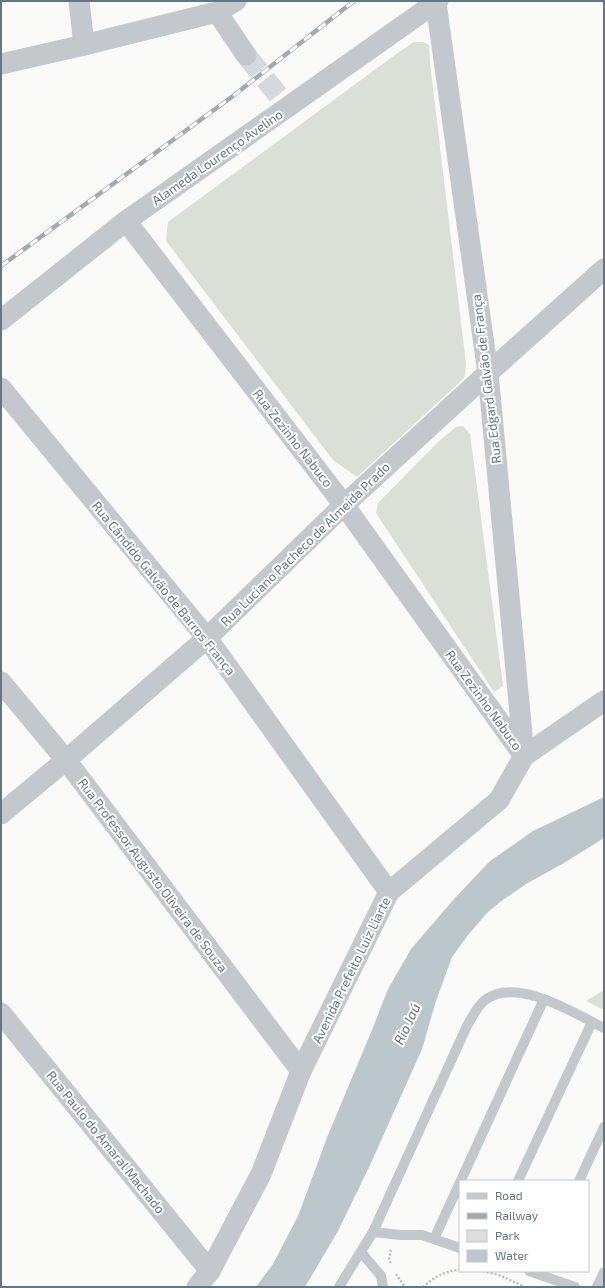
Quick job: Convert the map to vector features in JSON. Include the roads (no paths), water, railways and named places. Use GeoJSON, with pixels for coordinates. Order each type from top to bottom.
{"type":"FeatureCollection","features":[{"type":"Feature","properties":{"kind":"street"},"geometry":{"type":"LineString","coordinates":[[79,1],[84,46]]}},
{"type":"Feature","properties":{"kind":"street"},"geometry":{"type":"LineString","coordinates":[[1,64],[84,46],[217,12],[236,1]]}},
{"type":"Feature","properties":{"kind":"street","name":"Alameda Lourenço Avelino"},"geometry":{"type":"LineString","coordinates":[[1,320],[126,221],[282,101],[437,2]]}},
{"type":"Feature","properties":{"kind":"street","name":"Rua Edgard Galvão de França"},"geometry":{"type":"LineString","coordinates":[[437,2],[488,373],[524,756]]}},
{"type":"Feature","properties":{"kind":"street"},"geometry":{"type":"LineString","coordinates":[[217,12],[246,55]]}},
{"type":"Feature","properties":{"kind":"street","name":"Rua Zezinho Nabuco"},"geometry":{"type":"LineString","coordinates":[[126,221],[344,505],[524,756]]}},
{"type":"Feature","properties":{"kind":"street","name":"Rua Luciano Pacheco de Almeida Prado"},"geometry":{"type":"LineString","coordinates":[[1,814],[207,638],[344,505],[604,269]]}},
{"type":"Feature","properties":{"kind":"street","name":"Rua Cândido Galvão de Barros França"},"geometry":{"type":"LineString","coordinates":[[1,388],[207,638],[389,892]]}},
{"type":"Feature","properties":{"kind":"street","name":"Rua Professor Augusto Oliveira de Souza"},"geometry":{"type":"LineString","coordinates":[[1,682],[66,760],[301,1071]]}},
{"type":"Feature","properties":{"kind":"street","name":"Avenida Prefeito Luiz Liarte"},"geometry":{"type":"LineString","coordinates":[[197,1287],[210,1271],[261,1174],[301,1071],[389,892],[499,800],[524,756],[604,701]]}},
{"type":"Feature","properties":{"kind":"street","name":"Rua Paulo do Amaral Machado"},"geometry":{"type":"LineString","coordinates":[[1,1013],[210,1271]]}},
{"type":"Feature","properties":{"kind":"lane"},"geometry":{"type":"LineString","coordinates":[[339,1287],[373,1232],[466,1028],[483,1001],[494,994],[515,992],[544,998],[604,1028]]}},
{"type":"Feature","properties":{"kind":"lane"},"geometry":{"type":"LineString","coordinates":[[461,1180],[544,998]]}},
{"type":"Feature","properties":{"kind":"lane"},"geometry":{"type":"LineString","coordinates":[[518,1180],[592,1022]]}},
{"type":"Feature","properties":{"kind":"lane"},"geometry":{"type":"LineString","coordinates":[[579,1180],[604,1127]]}},
{"type":"Feature","properties":{"kind":"lane"},"geometry":{"type":"LineString","coordinates":[[434,1239],[459,1184]]}},
{"type":"Feature","properties":{"kind":"lane"},"geometry":{"type":"LineString","coordinates":[[373,1232],[401,1235],[422,1235],[459,1248]]}},
{"type":"Feature","properties":{"kind":"lane"},"geometry":{"type":"LineString","coordinates":[[361,1252],[381,1276],[383,1287]]}},
{"type":"Feature","properties":{"kind":"lane"},"geometry":{"type":"LineString","coordinates":[[534,1272],[575,1287]]}},
{"type":"Feature","properties":{"kind":"lane"},"geometry":{"type":"LineString","coordinates":[[597,1287],[604,1272]]}},
{"type":"Feature","properties":{"kind":"water","name":"Rio Jaú"},"geometry":{"type":"Polygon","coordinates":[[[604,797],[604,838],[564,863],[526,884],[500,902],[487,913],[452,957],[436,1001],[422,1049],[371,1163],[338,1231],[305,1287],[256,1287],[273,1264],[298,1216],[328,1135],[388,989],[411,949],[454,899],[490,861],[533,831],[604,797]]]}},
{"type":"Feature","properties":{"kind":"tunnel"},"geometry":{"type":"LineString","coordinates":[[246,55],[278,95]]}},
{"type":"Feature","properties":{"kind":"railway"},"geometry":{"type":"LineString","coordinates":[[1,266],[233,96],[354,1]]}}]}
